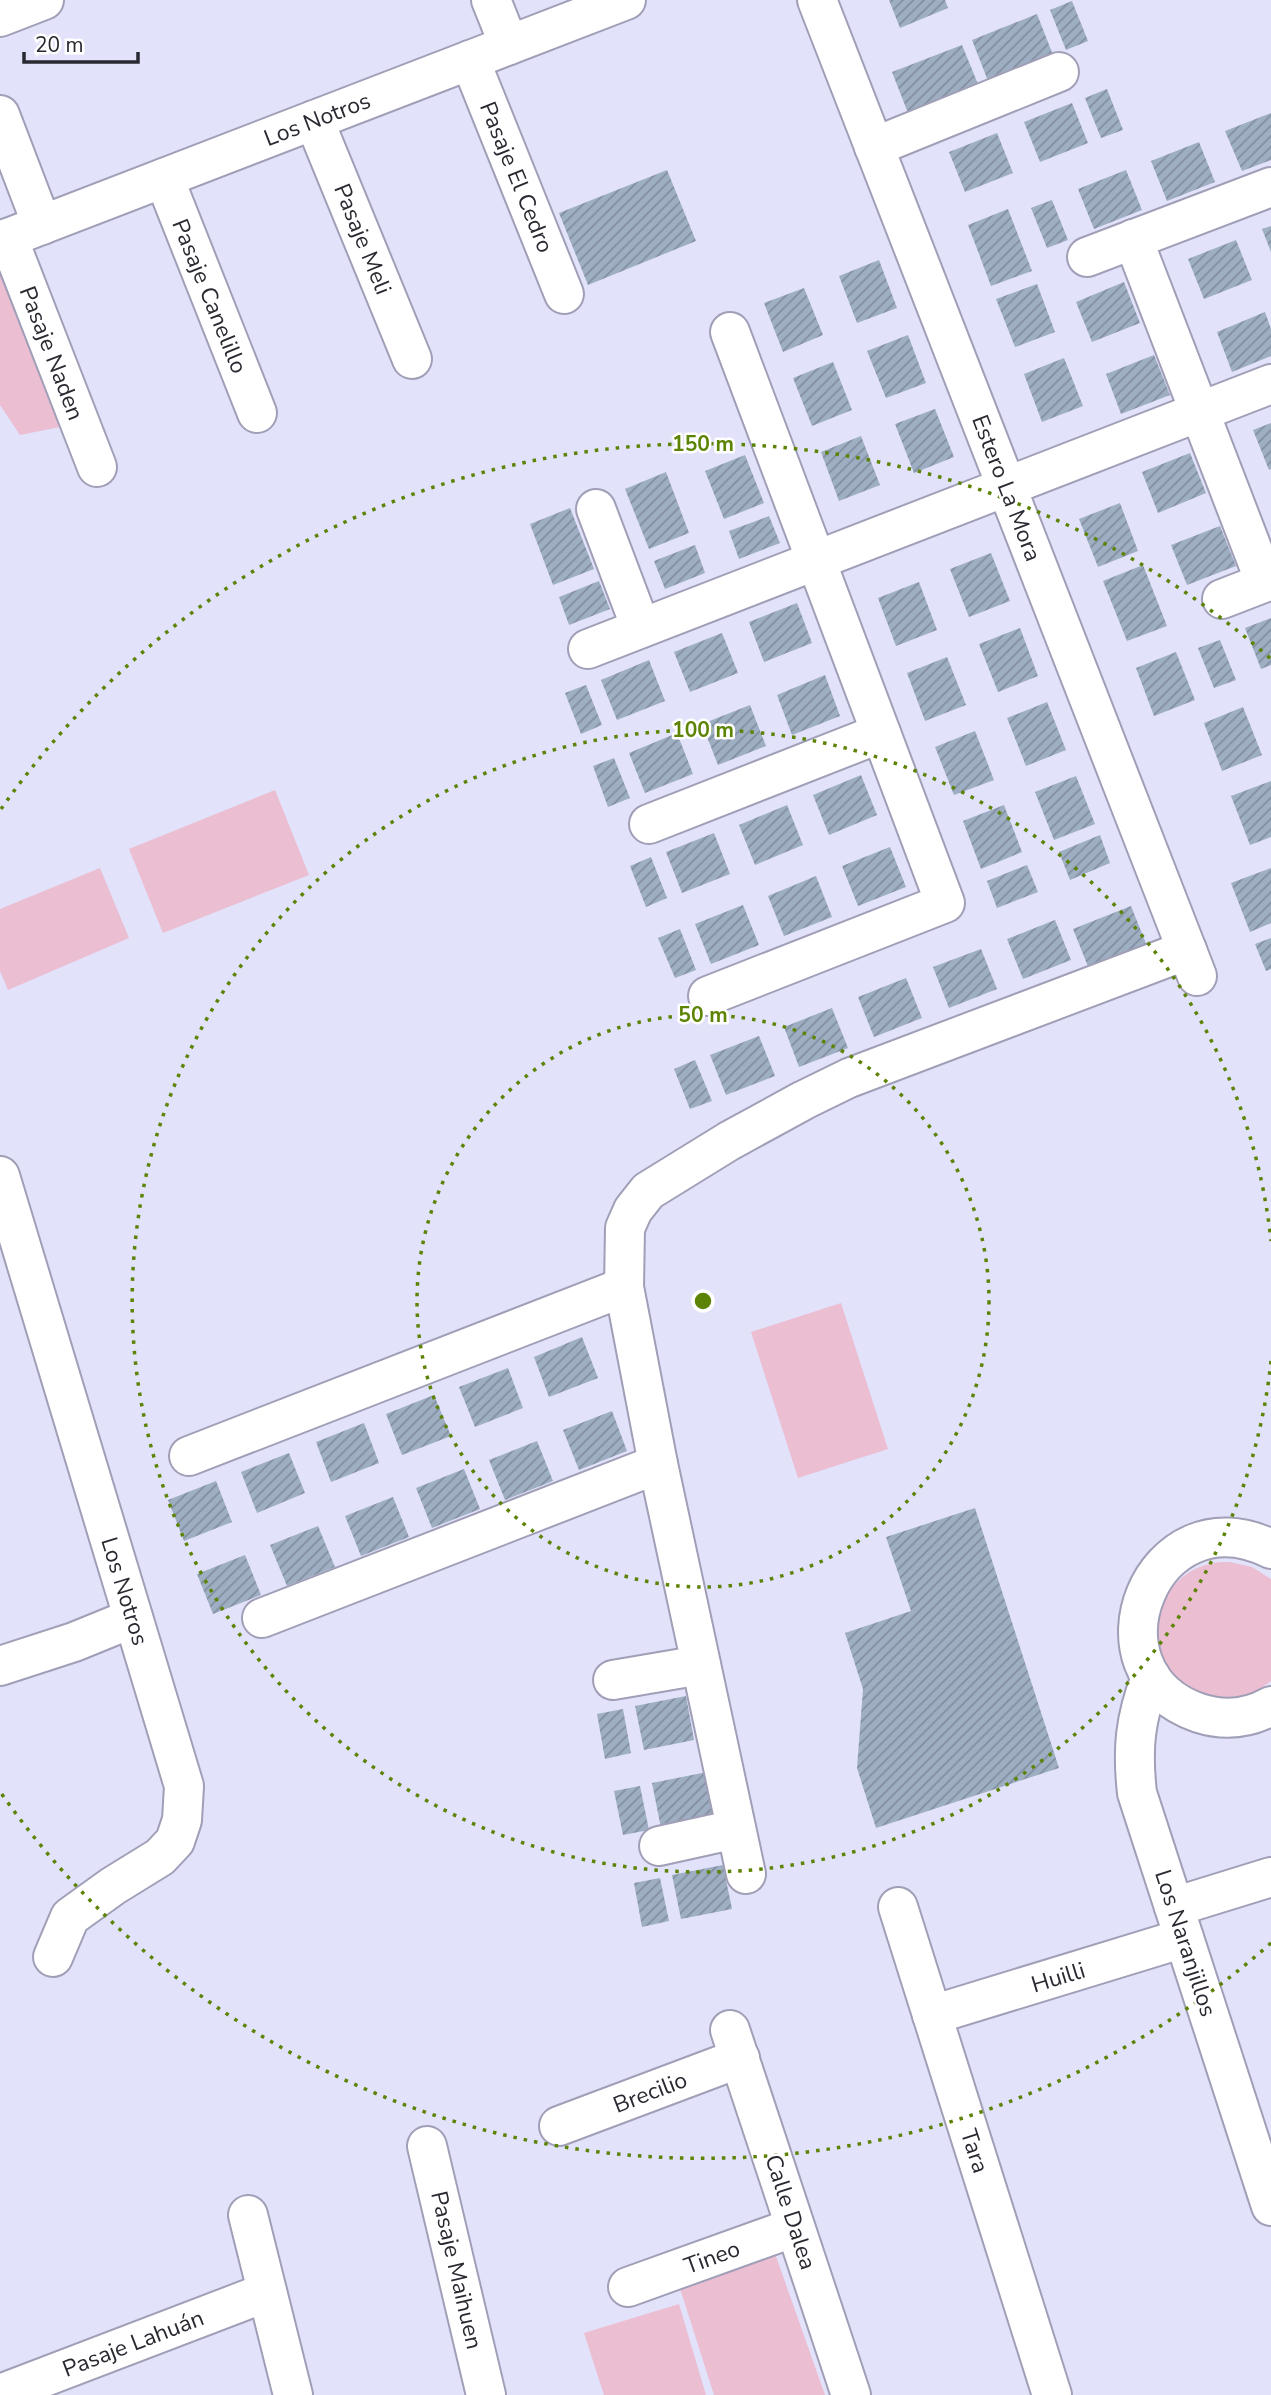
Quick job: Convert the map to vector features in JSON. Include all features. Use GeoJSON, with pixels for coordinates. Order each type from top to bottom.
{"type":"FeatureCollection","features":[{"type":"Feature","properties":{"kind":"street"},"geometry":{"type":"LineString","coordinates":[[0,17],[44,0]]}},
{"type":"Feature","properties":{"kind":"street"},"geometry":{"type":"LineString","coordinates":[[491,0],[509,45]]}},
{"type":"Feature","properties":{"kind":"street","name":"Los Notros"},"geometry":{"type":"LineString","coordinates":[[17,235],[626,0]]}},
{"type":"Feature","properties":{"kind":"street","name":"Estero La Mora"},"geometry":{"type":"LineString","coordinates":[[624,1287],[625,1228],[633,1210],[649,1191],[729,1141],[804,1100],[883,1064],[1192,963],[817,0]]}},
{"type":"Feature","properties":{"kind":"street","name":"Pasaje El Cedro"},"geometry":{"type":"LineString","coordinates":[[470,60],[564,294]]}},
{"type":"Feature","properties":{"kind":"street"},"geometry":{"type":"LineString","coordinates":[[874,147],[1059,72]]}},
{"type":"Feature","properties":{"kind":"street","name":"Pasaje Naden"},"geometry":{"type":"LineString","coordinates":[[0,115],[17,235],[97,467]]}},
{"type":"Feature","properties":{"kind":"street","name":"Pasaje Meli"},"geometry":{"type":"LineString","coordinates":[[314,120],[412,359]]}},
{"type":"Feature","properties":{"kind":"street","name":"Pasaje Canelillo"},"geometry":{"type":"LineString","coordinates":[[164,178],[257,413]]}},
{"type":"Feature","properties":{"kind":"street"},"geometry":{"type":"LineString","coordinates":[[1087,257],[1271,187]]}},
{"type":"Feature","properties":{"kind":"street"},"geometry":{"type":"LineString","coordinates":[[1133,239],[1268,581],[1222,599]]}},
{"type":"Feature","properties":{"kind":"street"},"geometry":{"type":"LineString","coordinates":[[708,996],[945,904],[730,332]]}},
{"type":"Feature","properties":{"kind":"street"},"geometry":{"type":"LineString","coordinates":[[588,649],[1271,383]]}},
{"type":"Feature","properties":{"kind":"street"},"geometry":{"type":"LineString","coordinates":[[596,509],[641,628]]}},
{"type":"Feature","properties":{"kind":"street"},"geometry":{"type":"LineString","coordinates":[[649,824],[881,733]]}},
{"type":"Feature","properties":{"kind":"street","name":"Los Notros"},"geometry":{"type":"LineString","coordinates":[[0,1176],[184,1786],[182,1820],[175,1841],[160,1857],[70,1917],[53,1957]]}},
{"type":"Feature","properties":{"kind":"street"},"geometry":{"type":"LineString","coordinates":[[189,1456],[624,1287],[658,1464],[746,1874]]}},
{"type":"Feature","properties":{"kind":"street"},"geometry":{"type":"LineString","coordinates":[[262,1618],[658,1464]]}},
{"type":"Feature","properties":{"kind":"street"},"geometry":{"type":"LineString","coordinates":[[1271,1549],[1256,1541],[1231,1537],[1207,1540],[1184,1548],[1164,1563],[1149,1583],[1140,1605],[1137,1630],[1141,1654],[1151,1677],[1167,1696],[1187,1709],[1211,1717],[1236,1718],[1260,1712],[1271,1706]]}},
{"type":"Feature","properties":{"kind":"street"},"geometry":{"type":"LineString","coordinates":[[0,1667],[74,1642],[133,1618]]}},
{"type":"Feature","properties":{"kind":"street"},"geometry":{"type":"LineString","coordinates":[[613,1680],[701,1665]]}},
{"type":"Feature","properties":{"kind":"street","name":"Los Naranjillos"},"geometry":{"type":"LineString","coordinates":[[1151,1677],[1139,1708],[1135,1741],[1134,1767],[1138,1793],[1271,2206]]}},
{"type":"Feature","properties":{"kind":"street"},"geometry":{"type":"LineString","coordinates":[[659,1846],[736,1829]]}},
{"type":"Feature","properties":{"kind":"street","name":"Huilli"},"geometry":{"type":"LineString","coordinates":[[932,2015],[1179,1923],[1271,1877]]}},
{"type":"Feature","properties":{"kind":"street","name":"Tara"},"geometry":{"type":"LineString","coordinates":[[898,1906],[1052,2395]]}},
{"type":"Feature","properties":{"kind":"street","name":"Brecilio"},"geometry":{"type":"LineString","coordinates":[[559,2126],[735,2044]]}},
{"type":"Feature","properties":{"kind":"street","name":"Calle Dalea"},"geometry":{"type":"LineString","coordinates":[[735,2044],[851,2395]]}},
{"type":"Feature","properties":{"kind":"street","name":"Pasaje Maihuen"},"geometry":{"type":"LineString","coordinates":[[427,2146],[486,2395]]}},
{"type":"Feature","properties":{"kind":"street"},"geometry":{"type":"LineString","coordinates":[[248,2215],[293,2395]]}},
{"type":"Feature","properties":{"kind":"street","name":"Tineo"},"geometry":{"type":"LineString","coordinates":[[628,2287],[795,2227]]}},
{"type":"Feature","properties":{"kind":"street","name":"Pasaje Lahuán"},"geometry":{"type":"LineString","coordinates":[[0,2394],[267,2292]]}},
{"type":"Feature","properties":{"kind":"shaded area"},"geometry":{"type":"Polygon","coordinates":[[[0,272],[65,426],[20,435],[0,405],[0,272]]]}},
{"type":"Feature","properties":{"kind":"shaded area"},"geometry":{"type":"Polygon","coordinates":[[[275,790],[309,875],[163,933],[129,849],[275,790]]]}},
{"type":"Feature","properties":{"kind":"shaded area"},"geometry":{"type":"Polygon","coordinates":[[[100,868],[129,938],[8,990],[0,971],[0,909],[100,868]]]}},
{"type":"Feature","properties":{"kind":"shaded area"},"geometry":{"type":"Polygon","coordinates":[[[841,1303],[888,1449],[798,1478],[751,1332],[841,1303]]]}},
{"type":"Feature","properties":{"kind":"shaded area"},"geometry":{"type":"Polygon","coordinates":[[[1230,1562],[1252,1567],[1271,1579],[1271,1681],[1249,1695],[1216,1697],[1192,1690],[1174,1675],[1163,1656],[1158,1634],[1161,1612],[1170,1591],[1186,1575],[1209,1564],[1230,1562]]]}},
{"type":"Feature","properties":{"kind":"shaded area"},"geometry":{"type":"Polygon","coordinates":[[[772,2245],[825,2395],[714,2395],[677,2279],[772,2245]]]}},
{"type":"Feature","properties":{"kind":"shaded area"},"geometry":{"type":"Polygon","coordinates":[[[679,2304],[706,2395],[604,2395],[584,2333],[679,2304]]]}},
{"type":"Feature","properties":{"kind":"building"},"geometry":{"type":"Polygon","coordinates":[[[889,0],[945,0],[948,8],[900,28],[889,0]]]}},
{"type":"Feature","properties":{"kind":"building"},"geometry":{"type":"Polygon","coordinates":[[[1072,1],[1088,41],[1066,50],[1050,10],[1072,1]]]}},
{"type":"Feature","properties":{"kind":"building"},"geometry":{"type":"Polygon","coordinates":[[[1037,14],[1053,55],[988,81],[972,40],[1037,14]]]}},
{"type":"Feature","properties":{"kind":"building"},"geometry":{"type":"Polygon","coordinates":[[[962,45],[978,84],[908,113],[892,72],[962,45]]]}},
{"type":"Feature","properties":{"kind":"building"},"geometry":{"type":"Polygon","coordinates":[[[1107,89],[1123,130],[1101,138],[1085,98],[1107,89]]]}},
{"type":"Feature","properties":{"kind":"building"},"geometry":{"type":"Polygon","coordinates":[[[1072,103],[1088,143],[1040,162],[1024,122],[1072,103]]]}},
{"type":"Feature","properties":{"kind":"building"},"geometry":{"type":"Polygon","coordinates":[[[1271,113],[1271,160],[1242,171],[1225,131],[1271,113]]]}},
{"type":"Feature","properties":{"kind":"building"},"geometry":{"type":"Polygon","coordinates":[[[997,133],[1013,173],[965,192],[949,152],[997,133]]]}},
{"type":"Feature","properties":{"kind":"building"},"geometry":{"type":"Polygon","coordinates":[[[1199,142],[1215,182],[1167,201],[1151,161],[1199,142]]]}},
{"type":"Feature","properties":{"kind":"building"},"geometry":{"type":"Polygon","coordinates":[[[667,170],[696,241],[588,285],[559,213],[667,170]]]}},
{"type":"Feature","properties":{"kind":"building"},"geometry":{"type":"Polygon","coordinates":[[[1126,170],[1142,210],[1094,229],[1078,189],[1126,170]]]}},
{"type":"Feature","properties":{"kind":"building"},"geometry":{"type":"Polygon","coordinates":[[[1052,200],[1068,240],[1047,248],[1031,208],[1052,200]]]}},
{"type":"Feature","properties":{"kind":"building"},"geometry":{"type":"Polygon","coordinates":[[[1008,209],[1032,271],[991,286],[968,225],[1008,209]]]}},
{"type":"Feature","properties":{"kind":"building"},"geometry":{"type":"Polygon","coordinates":[[[1271,226],[1271,252],[1262,229],[1271,226]]]}},
{"type":"Feature","properties":{"kind":"building"},"geometry":{"type":"Polygon","coordinates":[[[1236,240],[1252,280],[1204,299],[1188,259],[1236,240]]]}},
{"type":"Feature","properties":{"kind":"building"},"geometry":{"type":"Polygon","coordinates":[[[879,260],[897,308],[857,323],[839,276],[879,260]]]}},
{"type":"Feature","properties":{"kind":"building"},"geometry":{"type":"Polygon","coordinates":[[[1124,282],[1140,323],[1092,342],[1076,302],[1124,282]]]}},
{"type":"Feature","properties":{"kind":"building"},"geometry":{"type":"Polygon","coordinates":[[[1037,284],[1055,332],[1015,347],[996,299],[1037,284]]]}},
{"type":"Feature","properties":{"kind":"building"},"geometry":{"type":"Polygon","coordinates":[[[804,288],[823,335],[783,352],[764,303],[804,288]]]}},
{"type":"Feature","properties":{"kind":"building"},"geometry":{"type":"Polygon","coordinates":[[[1265,312],[1271,329],[1271,356],[1232,372],[1217,332],[1265,312]]]}},
{"type":"Feature","properties":{"kind":"building"},"geometry":{"type":"Polygon","coordinates":[[[908,335],[926,383],[886,398],[867,351],[908,335]]]}},
{"type":"Feature","properties":{"kind":"building"},"geometry":{"type":"Polygon","coordinates":[[[1154,355],[1170,395],[1121,414],[1106,374],[1154,355]]]}},
{"type":"Feature","properties":{"kind":"building"},"geometry":{"type":"Polygon","coordinates":[[[1064,358],[1083,406],[1042,422],[1024,374],[1064,358]]]}},
{"type":"Feature","properties":{"kind":"building"},"geometry":{"type":"Polygon","coordinates":[[[833,362],[852,410],[812,426],[793,378],[833,362]]]}},
{"type":"Feature","properties":{"kind":"building"},"geometry":{"type":"Polygon","coordinates":[[[935,409],[954,457],[914,473],[895,424],[935,409]]]}},
{"type":"Feature","properties":{"kind":"building"},"geometry":{"type":"Polygon","coordinates":[[[1271,423],[1271,469],[1269,470],[1253,430],[1271,423]]]}},
{"type":"Feature","properties":{"kind":"building"},"geometry":{"type":"Polygon","coordinates":[[[861,436],[880,485],[839,501],[821,452],[861,436]]]}},
{"type":"Feature","properties":{"kind":"building"},"geometry":{"type":"Polygon","coordinates":[[[1190,453],[1206,493],[1158,513],[1142,472],[1190,453]]]}},
{"type":"Feature","properties":{"kind":"building"},"geometry":{"type":"Polygon","coordinates":[[[745,455],[764,503],[724,519],[705,471],[745,455]]]}},
{"type":"Feature","properties":{"kind":"building"},"geometry":{"type":"Polygon","coordinates":[[[666,472],[689,533],[649,549],[625,489],[666,472]]]}},
{"type":"Feature","properties":{"kind":"building"},"geometry":{"type":"Polygon","coordinates":[[[1120,503],[1138,551],[1098,567],[1079,519],[1120,503]]]}},
{"type":"Feature","properties":{"kind":"building"},"geometry":{"type":"Polygon","coordinates":[[[570,508],[594,569],[553,585],[530,524],[570,508]]]}},
{"type":"Feature","properties":{"kind":"building"},"geometry":{"type":"Polygon","coordinates":[[[769,516],[780,543],[739,559],[729,531],[769,516]]]}},
{"type":"Feature","properties":{"kind":"building"},"geometry":{"type":"Polygon","coordinates":[[[1220,526],[1236,566],[1187,585],[1171,545],[1220,526]]]}},
{"type":"Feature","properties":{"kind":"building"},"geometry":{"type":"Polygon","coordinates":[[[695,545],[705,573],[665,589],[654,561],[695,545]]]}},
{"type":"Feature","properties":{"kind":"building"},"geometry":{"type":"Polygon","coordinates":[[[991,553],[1010,601],[969,617],[950,569],[991,553]]]}},
{"type":"Feature","properties":{"kind":"building"},"geometry":{"type":"Polygon","coordinates":[[[1143,565],[1167,626],[1127,641],[1103,581],[1143,565]]]}},
{"type":"Feature","properties":{"kind":"building"},"geometry":{"type":"Polygon","coordinates":[[[599,581],[610,609],[569,625],[559,597],[599,581]]]}},
{"type":"Feature","properties":{"kind":"building"},"geometry":{"type":"Polygon","coordinates":[[[919,582],[937,630],[896,646],[878,598],[919,582]]]}},
{"type":"Feature","properties":{"kind":"building"},"geometry":{"type":"Polygon","coordinates":[[[797,603],[812,643],[764,662],[749,622],[797,603]]]}},
{"type":"Feature","properties":{"kind":"building"},"geometry":{"type":"Polygon","coordinates":[[[1271,618],[1271,665],[1261,669],[1245,628],[1271,618]]]}},
{"type":"Feature","properties":{"kind":"building"},"geometry":{"type":"Polygon","coordinates":[[[1020,628],[1038,676],[998,692],[979,644],[1020,628]]]}},
{"type":"Feature","properties":{"kind":"building"},"geometry":{"type":"Polygon","coordinates":[[[722,633],[738,673],[690,692],[674,652],[722,633]]]}},
{"type":"Feature","properties":{"kind":"building"},"geometry":{"type":"Polygon","coordinates":[[[1220,640],[1236,680],[1214,688],[1198,648],[1220,640]]]}},
{"type":"Feature","properties":{"kind":"building"},"geometry":{"type":"Polygon","coordinates":[[[1176,652],[1195,700],[1154,716],[1136,668],[1176,652]]]}},
{"type":"Feature","properties":{"kind":"building"},"geometry":{"type":"Polygon","coordinates":[[[947,657],[966,705],[925,721],[907,673],[947,657]]]}},
{"type":"Feature","properties":{"kind":"building"},"geometry":{"type":"Polygon","coordinates":[[[649,660],[665,701],[617,720],[601,680],[649,660]]]}},
{"type":"Feature","properties":{"kind":"building"},"geometry":{"type":"Polygon","coordinates":[[[825,675],[840,716],[792,735],[777,695],[825,675]]]}},
{"type":"Feature","properties":{"kind":"building"},"geometry":{"type":"Polygon","coordinates":[[[586,685],[602,725],[581,734],[565,693],[586,685]]]}},
{"type":"Feature","properties":{"kind":"building"},"geometry":{"type":"Polygon","coordinates":[[[1047,702],[1066,750],[1026,766],[1007,718],[1047,702]]]}},
{"type":"Feature","properties":{"kind":"building"},"geometry":{"type":"Polygon","coordinates":[[[750,705],[766,746],[718,765],[702,724],[750,705]]]}},
{"type":"Feature","properties":{"kind":"building"},"geometry":{"type":"Polygon","coordinates":[[[1243,707],[1262,755],[1222,771],[1204,723],[1243,707]]]}},
{"type":"Feature","properties":{"kind":"building"},"geometry":{"type":"Polygon","coordinates":[[[975,731],[994,780],[954,795],[935,747],[975,731]]]}},
{"type":"Feature","properties":{"kind":"building"},"geometry":{"type":"Polygon","coordinates":[[[677,733],[693,774],[645,793],[629,753],[677,733]]]}},
{"type":"Feature","properties":{"kind":"building"},"geometry":{"type":"Polygon","coordinates":[[[614,758],[630,798],[608,807],[593,766],[614,758]]]}},
{"type":"Feature","properties":{"kind":"building"},"geometry":{"type":"Polygon","coordinates":[[[861,775],[877,815],[829,835],[813,795],[861,775]]]}},
{"type":"Feature","properties":{"kind":"building"},"geometry":{"type":"Polygon","coordinates":[[[1076,776],[1095,824],[1054,840],[1035,792],[1076,776]]]}},
{"type":"Feature","properties":{"kind":"building"},"geometry":{"type":"Polygon","coordinates":[[[1271,781],[1271,837],[1250,845],[1231,796],[1271,781]]]}},
{"type":"Feature","properties":{"kind":"building"},"geometry":{"type":"Polygon","coordinates":[[[787,805],[803,845],[755,865],[739,825],[787,805]]]}},
{"type":"Feature","properties":{"kind":"building"},"geometry":{"type":"Polygon","coordinates":[[[1004,805],[1022,852],[981,869],[963,821],[1004,805]]]}},
{"type":"Feature","properties":{"kind":"building"},"geometry":{"type":"Polygon","coordinates":[[[714,833],[730,874],[682,893],[666,852],[714,833]]]}},
{"type":"Feature","properties":{"kind":"building"},"geometry":{"type":"Polygon","coordinates":[[[1100,835],[1110,863],[1070,880],[1059,852],[1100,835]]]}},
{"type":"Feature","properties":{"kind":"building"},"geometry":{"type":"Polygon","coordinates":[[[890,847],[906,887],[858,906],[842,866],[890,847]]]}},
{"type":"Feature","properties":{"kind":"building"},"geometry":{"type":"Polygon","coordinates":[[[651,857],[667,898],[646,907],[630,866],[651,857]]]}},
{"type":"Feature","properties":{"kind":"building"},"geometry":{"type":"Polygon","coordinates":[[[1027,865],[1038,892],[997,908],[987,881],[1027,865]]]}},
{"type":"Feature","properties":{"kind":"building"},"geometry":{"type":"Polygon","coordinates":[[[1271,868],[1271,923],[1250,932],[1231,883],[1271,868]]]}},
{"type":"Feature","properties":{"kind":"building"},"geometry":{"type":"Polygon","coordinates":[[[816,876],[832,917],[784,936],[768,896],[816,876]]]}},
{"type":"Feature","properties":{"kind":"building"},"geometry":{"type":"Polygon","coordinates":[[[743,905],[759,945],[711,964],[695,924],[743,905]]]}},
{"type":"Feature","properties":{"kind":"building"},"geometry":{"type":"Polygon","coordinates":[[[1131,906],[1147,946],[1089,969],[1073,929],[1131,906]]]}},
{"type":"Feature","properties":{"kind":"building"},"geometry":{"type":"Polygon","coordinates":[[[1055,920],[1071,960],[1023,979],[1007,939],[1055,920]]]}},
{"type":"Feature","properties":{"kind":"building"},"geometry":{"type":"Polygon","coordinates":[[[680,929],[696,970],[675,978],[658,938],[680,929]]]}},
{"type":"Feature","properties":{"kind":"building"},"geometry":{"type":"Polygon","coordinates":[[[1271,938],[1271,969],[1266,971],[1255,944],[1271,938]]]}},
{"type":"Feature","properties":{"kind":"building"},"geometry":{"type":"Polygon","coordinates":[[[981,949],[997,989],[949,1008],[933,967],[981,949]]]}},
{"type":"Feature","properties":{"kind":"building"},"geometry":{"type":"Polygon","coordinates":[[[906,978],[922,1018],[874,1037],[858,997],[906,978]]]}},
{"type":"Feature","properties":{"kind":"building"},"geometry":{"type":"Polygon","coordinates":[[[832,1008],[848,1048],[799,1067],[784,1027],[832,1008]]]}},
{"type":"Feature","properties":{"kind":"building"},"geometry":{"type":"Polygon","coordinates":[[[759,1036],[775,1076],[726,1095],[710,1055],[759,1036]]]}},
{"type":"Feature","properties":{"kind":"building"},"geometry":{"type":"Polygon","coordinates":[[[695,1060],[712,1101],[690,1109],[674,1069],[695,1060]]]}},
{"type":"Feature","properties":{"kind":"building"},"geometry":{"type":"Polygon","coordinates":[[[582,1337],[598,1378],[549,1397],[534,1357],[582,1337]]]}},
{"type":"Feature","properties":{"kind":"building"},"geometry":{"type":"Polygon","coordinates":[[[508,1368],[523,1408],[475,1427],[459,1387],[508,1368]]]}},
{"type":"Feature","properties":{"kind":"building"},"geometry":{"type":"Polygon","coordinates":[[[434,1395],[451,1436],[402,1455],[386,1414],[434,1395]]]}},
{"type":"Feature","properties":{"kind":"building"},"geometry":{"type":"Polygon","coordinates":[[[612,1411],[627,1451],[579,1470],[563,1430],[612,1411]]]}},
{"type":"Feature","properties":{"kind":"building"},"geometry":{"type":"Polygon","coordinates":[[[364,1423],[379,1463],[331,1482],[316,1442],[364,1423]]]}},
{"type":"Feature","properties":{"kind":"building"},"geometry":{"type":"Polygon","coordinates":[[[537,1441],[553,1481],[505,1500],[489,1460],[537,1441]]]}},
{"type":"Feature","properties":{"kind":"building"},"geometry":{"type":"Polygon","coordinates":[[[289,1453],[305,1493],[257,1513],[241,1472],[289,1453]]]}},
{"type":"Feature","properties":{"kind":"building"},"geometry":{"type":"Polygon","coordinates":[[[464,1469],[480,1509],[432,1528],[416,1488],[464,1469]]]}},
{"type":"Feature","properties":{"kind":"building"},"geometry":{"type":"Polygon","coordinates":[[[216,1481],[232,1522],[184,1541],[168,1500],[216,1481]]]}},
{"type":"Feature","properties":{"kind":"building"},"geometry":{"type":"Polygon","coordinates":[[[393,1497],[409,1537],[361,1556],[345,1516],[393,1497]]]}},
{"type":"Feature","properties":{"kind":"building"},"geometry":{"type":"Polygon","coordinates":[[[975,1508],[1059,1768],[876,1828],[857,1768],[863,1689],[845,1633],[911,1611],[886,1537],[975,1508]]]}},
{"type":"Feature","properties":{"kind":"building"},"geometry":{"type":"Polygon","coordinates":[[[318,1526],[335,1567],[287,1586],[270,1545],[318,1526]]]}},
{"type":"Feature","properties":{"kind":"building"},"geometry":{"type":"Polygon","coordinates":[[[245,1555],[261,1595],[213,1614],[197,1574],[245,1555]]]}},
{"type":"Feature","properties":{"kind":"building"},"geometry":{"type":"Polygon","coordinates":[[[686,1696],[694,1740],[644,1750],[635,1706],[686,1696]]]}},
{"type":"Feature","properties":{"kind":"building"},"geometry":{"type":"Polygon","coordinates":[[[623,1709],[631,1753],[605,1759],[597,1714],[623,1709]]]}},
{"type":"Feature","properties":{"kind":"building"},"geometry":{"type":"Polygon","coordinates":[[[717,1770],[726,1815],[661,1828],[652,1783],[717,1770]]]}},
{"type":"Feature","properties":{"kind":"building"},"geometry":{"type":"Polygon","coordinates":[[[640,1786],[649,1830],[623,1835],[614,1791],[640,1786]]]}},
{"type":"Feature","properties":{"kind":"building"},"geometry":{"type":"Polygon","coordinates":[[[723,1865],[732,1909],[681,1919],[672,1875],[723,1865]]]}},
{"type":"Feature","properties":{"kind":"building"},"geometry":{"type":"Polygon","coordinates":[[[660,1878],[669,1921],[642,1927],[634,1883],[660,1878]]]}}]}
